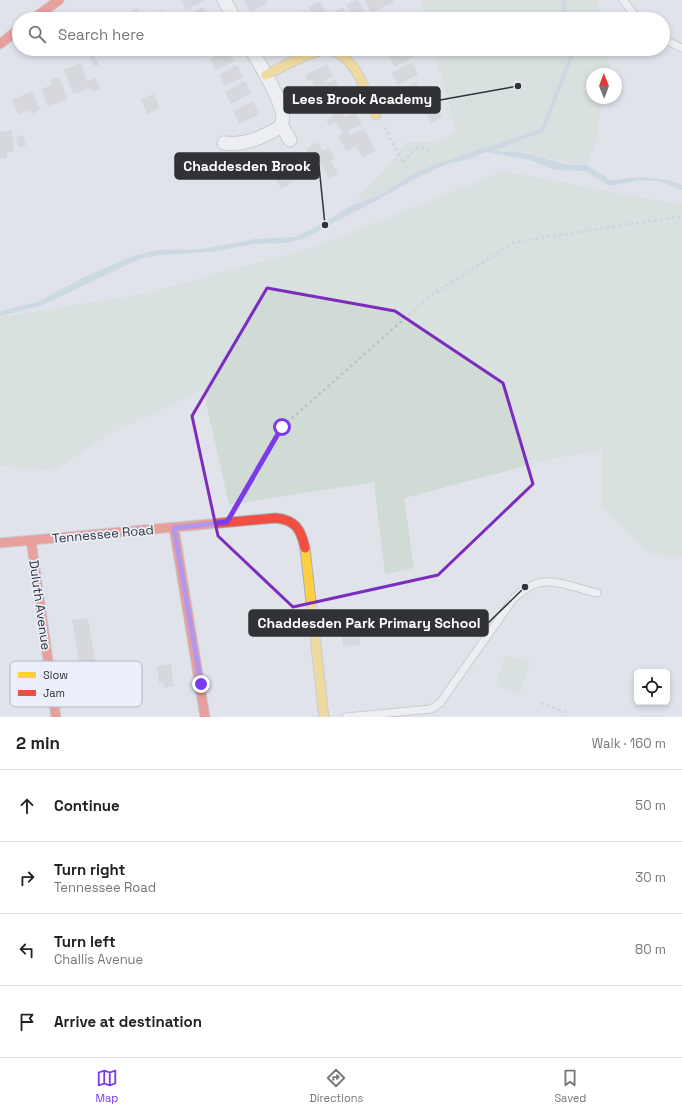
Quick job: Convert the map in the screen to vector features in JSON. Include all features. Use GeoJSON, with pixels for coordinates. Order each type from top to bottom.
{"type":"FeatureCollection","features":[{"type":"Feature","properties":{"kind":"street"},"geometry":{"type":"LineString","coordinates":[[42,12],[60,0]]}},
{"type":"Feature","properties":{"kind":"street"},"geometry":{"type":"LineString","coordinates":[[224,0],[231,12]]}},
{"type":"Feature","properties":{"kind":"street"},"geometry":{"type":"LineString","coordinates":[[0,44],[12,35]]}},
{"type":"Feature","properties":{"kind":"street"},"geometry":{"type":"LineString","coordinates":[[224,143],[239,145],[257,139],[281,125],[284,115],[266,75],[255,56]]}},
{"type":"Feature","properties":{"kind":"street"},"geometry":{"type":"LineString","coordinates":[[266,75],[307,56]]}},
{"type":"Feature","properties":{"kind":"street"},"geometry":{"type":"LineString","coordinates":[[345,56],[376,115]]}},
{"type":"Feature","properties":{"kind":"street"},"geometry":{"type":"LineString","coordinates":[[281,125],[290,140]]}},
{"type":"Feature","properties":{"kind":"street","name":"Tennessee Road"},"geometry":{"type":"LineString","coordinates":[[0,543],[282,517],[296,523],[301,530],[306,554],[324,717]]}},
{"type":"Feature","properties":{"kind":"street"},"geometry":{"type":"LineString","coordinates":[[174,528],[205,717]]}},
{"type":"Feature","properties":{"kind":"street","name":"Duluth Avenue"},"geometry":{"type":"LineString","coordinates":[[31,540],[48,661]]}},
{"type":"Feature","properties":{"kind":"street","name":"Duluth Avenue"},"geometry":{"type":"LineString","coordinates":[[55,707],[56,717]]}},
{"type":"Feature","properties":{"kind":"lane"},"geometry":{"type":"LineString","coordinates":[[623,0],[632,12]]}},
{"type":"Feature","properties":{"kind":"lane"},"geometry":{"type":"LineString","coordinates":[[670,42],[682,48]]}},
{"type":"Feature","properties":{"kind":"lane"},"geometry":{"type":"LineString","coordinates":[[346,717],[431,708],[440,702],[514,598],[525,589],[537,583],[552,582],[597,594]]}},
{"type":"Feature","properties":{"kind":"path"},"geometry":{"type":"LineString","coordinates":[[376,115],[403,163],[414,149],[424,148],[433,152]]}},
{"type":"Feature","properties":{"kind":"path"},"geometry":{"type":"LineString","coordinates":[[227,522],[282,427],[430,296],[515,242],[682,216]]}},
{"type":"Feature","properties":{"kind":"path"},"geometry":{"type":"LineString","coordinates":[[541,703],[568,713]]}},
{"type":"Feature","properties":{"kind":"highlighted area"},"geometry":{"type":"Polygon","coordinates":[[[267,288],[395,311],[503,383],[533,484],[438,575],[293,607],[218,536],[192,416],[267,288]]]}},
{"type":"Feature","properties":{"kind":"shaded area"},"geometry":{"type":"Polygon","coordinates":[[[421,0],[597,0],[599,12],[424,12],[421,0]]]}},
{"type":"Feature","properties":{"kind":"shaded area"},"geometry":{"type":"Polygon","coordinates":[[[436,56],[608,56],[609,68],[586,68],[586,104],[602,104],[598,122],[598,137],[587,165],[569,163],[518,151],[493,150],[514,144],[501,144],[425,169],[364,202],[358,198],[385,169],[407,142],[432,142],[456,133],[436,56]]]}},
{"type":"Feature","properties":{"kind":"shaded area"},"geometry":{"type":"Polygon","coordinates":[[[503,171],[677,204],[682,203],[682,557],[650,555],[601,506],[602,451],[559,457],[404,498],[414,568],[385,574],[374,482],[229,505],[203,389],[104,437],[55,471],[0,466],[0,317],[143,294],[314,247],[503,171]]]}},
{"type":"Feature","properties":{"kind":"shaded area"},"geometry":{"type":"Polygon","coordinates":[[[505,655],[530,662],[520,693],[496,686],[505,655]]]}},
{"type":"Feature","properties":{"kind":"water"},"geometry":{"type":"Polygon","coordinates":[[[515,143],[494,150],[503,152],[518,151],[569,165],[587,165],[610,180],[640,177],[669,180],[682,185],[682,190],[659,181],[640,180],[610,186],[585,171],[555,170],[529,160],[485,152],[470,159],[447,164],[418,177],[303,239],[286,243],[254,244],[210,252],[161,255],[139,259],[43,305],[0,316],[0,311],[40,301],[82,278],[135,255],[159,250],[203,249],[255,239],[295,237],[322,224],[350,206],[380,195],[411,175],[436,164],[480,149],[499,144],[515,143]]]}},
{"type":"Feature","properties":{"kind":"building"},"geometry":{"type":"Polygon","coordinates":[[[181,0],[203,0],[204,1],[186,10],[181,0]]]}},
{"type":"Feature","properties":{"kind":"building"},"geometry":{"type":"Polygon","coordinates":[[[266,0],[268,3],[250,12],[244,1],[266,0]]]}},
{"type":"Feature","properties":{"kind":"building"},"geometry":{"type":"Polygon","coordinates":[[[358,0],[365,12],[350,12],[346,5],[358,0]]]}},
{"type":"Feature","properties":{"kind":"building"},"geometry":{"type":"Polygon","coordinates":[[[364,0],[393,0],[394,2],[373,12],[370,12],[364,0]]]}},
{"type":"Feature","properties":{"kind":"building"},"geometry":{"type":"Polygon","coordinates":[[[320,1],[326,12],[310,12],[308,7],[320,1]]]}},
{"type":"Feature","properties":{"kind":"building"},"geometry":{"type":"Polygon","coordinates":[[[203,7],[206,12],[193,12],[203,7]]]}},
{"type":"Feature","properties":{"kind":"building"},"geometry":{"type":"Polygon","coordinates":[[[343,7],[346,12],[334,12],[343,7]]]}},
{"type":"Feature","properties":{"kind":"building"},"geometry":{"type":"Polygon","coordinates":[[[137,8],[139,12],[131,12],[137,8]]]}},
{"type":"Feature","properties":{"kind":"building"},"geometry":{"type":"Polygon","coordinates":[[[89,56],[95,56],[99,65],[94,67],[89,56]]]}},
{"type":"Feature","properties":{"kind":"building"},"geometry":{"type":"Polygon","coordinates":[[[216,56],[231,56],[234,61],[216,71],[210,59],[216,56]]]}},
{"type":"Feature","properties":{"kind":"building"},"geometry":{"type":"Polygon","coordinates":[[[388,56],[415,56],[395,67],[388,56]]]}},
{"type":"Feature","properties":{"kind":"building"},"geometry":{"type":"Polygon","coordinates":[[[412,62],[418,74],[398,85],[391,73],[412,62]]]}},
{"type":"Feature","properties":{"kind":"building"},"geometry":{"type":"Polygon","coordinates":[[[81,63],[87,81],[96,78],[100,90],[93,92],[91,88],[73,94],[64,69],[81,63]]]}},
{"type":"Feature","properties":{"kind":"building"},"geometry":{"type":"Polygon","coordinates":[[[327,64],[333,76],[324,81],[325,84],[335,79],[341,92],[334,96],[336,99],[346,94],[352,107],[342,112],[345,117],[355,112],[362,124],[348,131],[350,135],[364,128],[376,151],[362,158],[356,146],[346,151],[338,136],[343,134],[336,122],[329,125],[326,120],[333,116],[327,104],[322,107],[320,103],[322,102],[316,89],[312,92],[310,88],[314,86],[311,80],[308,81],[305,75],[327,64]]]}},
{"type":"Feature","properties":{"kind":"building"},"geometry":{"type":"Polygon","coordinates":[[[237,65],[243,77],[225,86],[219,75],[237,65]]]}},
{"type":"Feature","properties":{"kind":"building"},"geometry":{"type":"Polygon","coordinates":[[[59,77],[68,99],[48,107],[41,89],[52,85],[50,80],[59,77]]]}},
{"type":"Feature","properties":{"kind":"building"},"geometry":{"type":"Polygon","coordinates":[[[245,81],[251,93],[231,104],[225,92],[245,81]]]}},
{"type":"Feature","properties":{"kind":"building"},"geometry":{"type":"Polygon","coordinates":[[[416,82],[422,94],[401,105],[395,93],[416,82]]]}},
{"type":"Feature","properties":{"kind":"building"},"geometry":{"type":"Polygon","coordinates":[[[32,91],[40,110],[32,114],[30,110],[19,115],[12,100],[32,91]]]}},
{"type":"Feature","properties":{"kind":"building"},"geometry":{"type":"Polygon","coordinates":[[[436,91],[439,97],[433,101],[442,117],[431,123],[425,111],[420,114],[414,102],[436,91]]]}},
{"type":"Feature","properties":{"kind":"building"},"geometry":{"type":"Polygon","coordinates":[[[154,94],[160,108],[147,114],[141,99],[154,94]]]}},
{"type":"Feature","properties":{"kind":"building"},"geometry":{"type":"Polygon","coordinates":[[[253,101],[259,114],[239,124],[233,111],[253,101]]]}},
{"type":"Feature","properties":{"kind":"building"},"geometry":{"type":"Polygon","coordinates":[[[12,130],[14,152],[7,152],[7,158],[0,158],[0,132],[12,130]]]}},
{"type":"Feature","properties":{"kind":"building"},"geometry":{"type":"Polygon","coordinates":[[[23,135],[26,146],[18,148],[16,137],[23,135]]]}},
{"type":"Feature","properties":{"kind":"building"},"geometry":{"type":"Polygon","coordinates":[[[318,142],[323,151],[329,147],[335,159],[331,161],[338,174],[329,178],[322,166],[317,169],[306,149],[318,142]]]}},
{"type":"Feature","properties":{"kind":"building"},"geometry":{"type":"Polygon","coordinates":[[[300,152],[306,163],[308,161],[314,171],[299,179],[288,159],[300,152]]]}},
{"type":"Feature","properties":{"kind":"building"},"geometry":{"type":"Polygon","coordinates":[[[286,160],[297,180],[281,189],[270,169],[286,160]]]}},
{"type":"Feature","properties":{"kind":"building"},"geometry":{"type":"Polygon","coordinates":[[[88,618],[96,661],[79,661],[72,620],[88,618]]]}},
{"type":"Feature","properties":{"kind":"building"},"geometry":{"type":"Polygon","coordinates":[[[359,634],[360,645],[343,646],[342,636],[359,634]]]}},
{"type":"Feature","properties":{"kind":"building"},"geometry":{"type":"Polygon","coordinates":[[[171,664],[174,686],[164,688],[163,682],[159,683],[157,666],[171,664]]]}},
{"type":"Feature","properties":{"kind":"waterway"},"geometry":{"type":"LineString","coordinates":[[563,0],[565,12]]}},
{"type":"Feature","properties":{"kind":"waterway"},"geometry":{"type":"LineString","coordinates":[[499,145],[542,131],[571,56]]}},
{"type":"Feature","properties":{"kind":"traffic: slow"},"geometry":{"type":"LineString","coordinates":[[266,75],[304,56]]}},
{"type":"Feature","properties":{"kind":"traffic: slow"},"geometry":{"type":"LineString","coordinates":[[342,56],[357,72],[376,115]]}},
{"type":"Feature","properties":{"kind":"traffic: slow"},"geometry":{"type":"LineString","coordinates":[[305,548],[324,717]]}},
{"type":"Feature","properties":{"kind":"traffic: jam"},"geometry":{"type":"LineString","coordinates":[[43,12],[59,0]]}},
{"type":"Feature","properties":{"kind":"traffic: jam"},"geometry":{"type":"LineString","coordinates":[[0,44],[12,35]]}},
{"type":"Feature","properties":{"kind":"traffic: jam"},"geometry":{"type":"LineString","coordinates":[[0,543],[276,518],[288,521],[296,527],[302,536],[305,548]]}},
{"type":"Feature","properties":{"kind":"traffic: jam"},"geometry":{"type":"LineString","coordinates":[[174,528],[205,717]]}},
{"type":"Feature","properties":{"kind":"traffic: jam"},"geometry":{"type":"LineString","coordinates":[[31,540],[48,661]]}},
{"type":"Feature","properties":{"kind":"traffic: jam"},"geometry":{"type":"LineString","coordinates":[[55,707],[56,717]]}},
{"type":"Feature","properties":{"kind":"place","name":"Lees Brook Academy"},"geometry":{"type":"Point","coordinates":[518,86]}},
{"type":"Feature","properties":{"kind":"place","name":"Chaddesden Brook"},"geometry":{"type":"Point","coordinates":[325,225]}},
{"type":"Feature","properties":{"kind":"place","name":"Chaddesden Park Primary School"},"geometry":{"type":"Point","coordinates":[525,587]}},
{"type":"Feature","properties":{"kind":"route"},"geometry":{"type":"LineString","coordinates":[[201,684],[174,528],[227,522],[282,427]]}}]}
